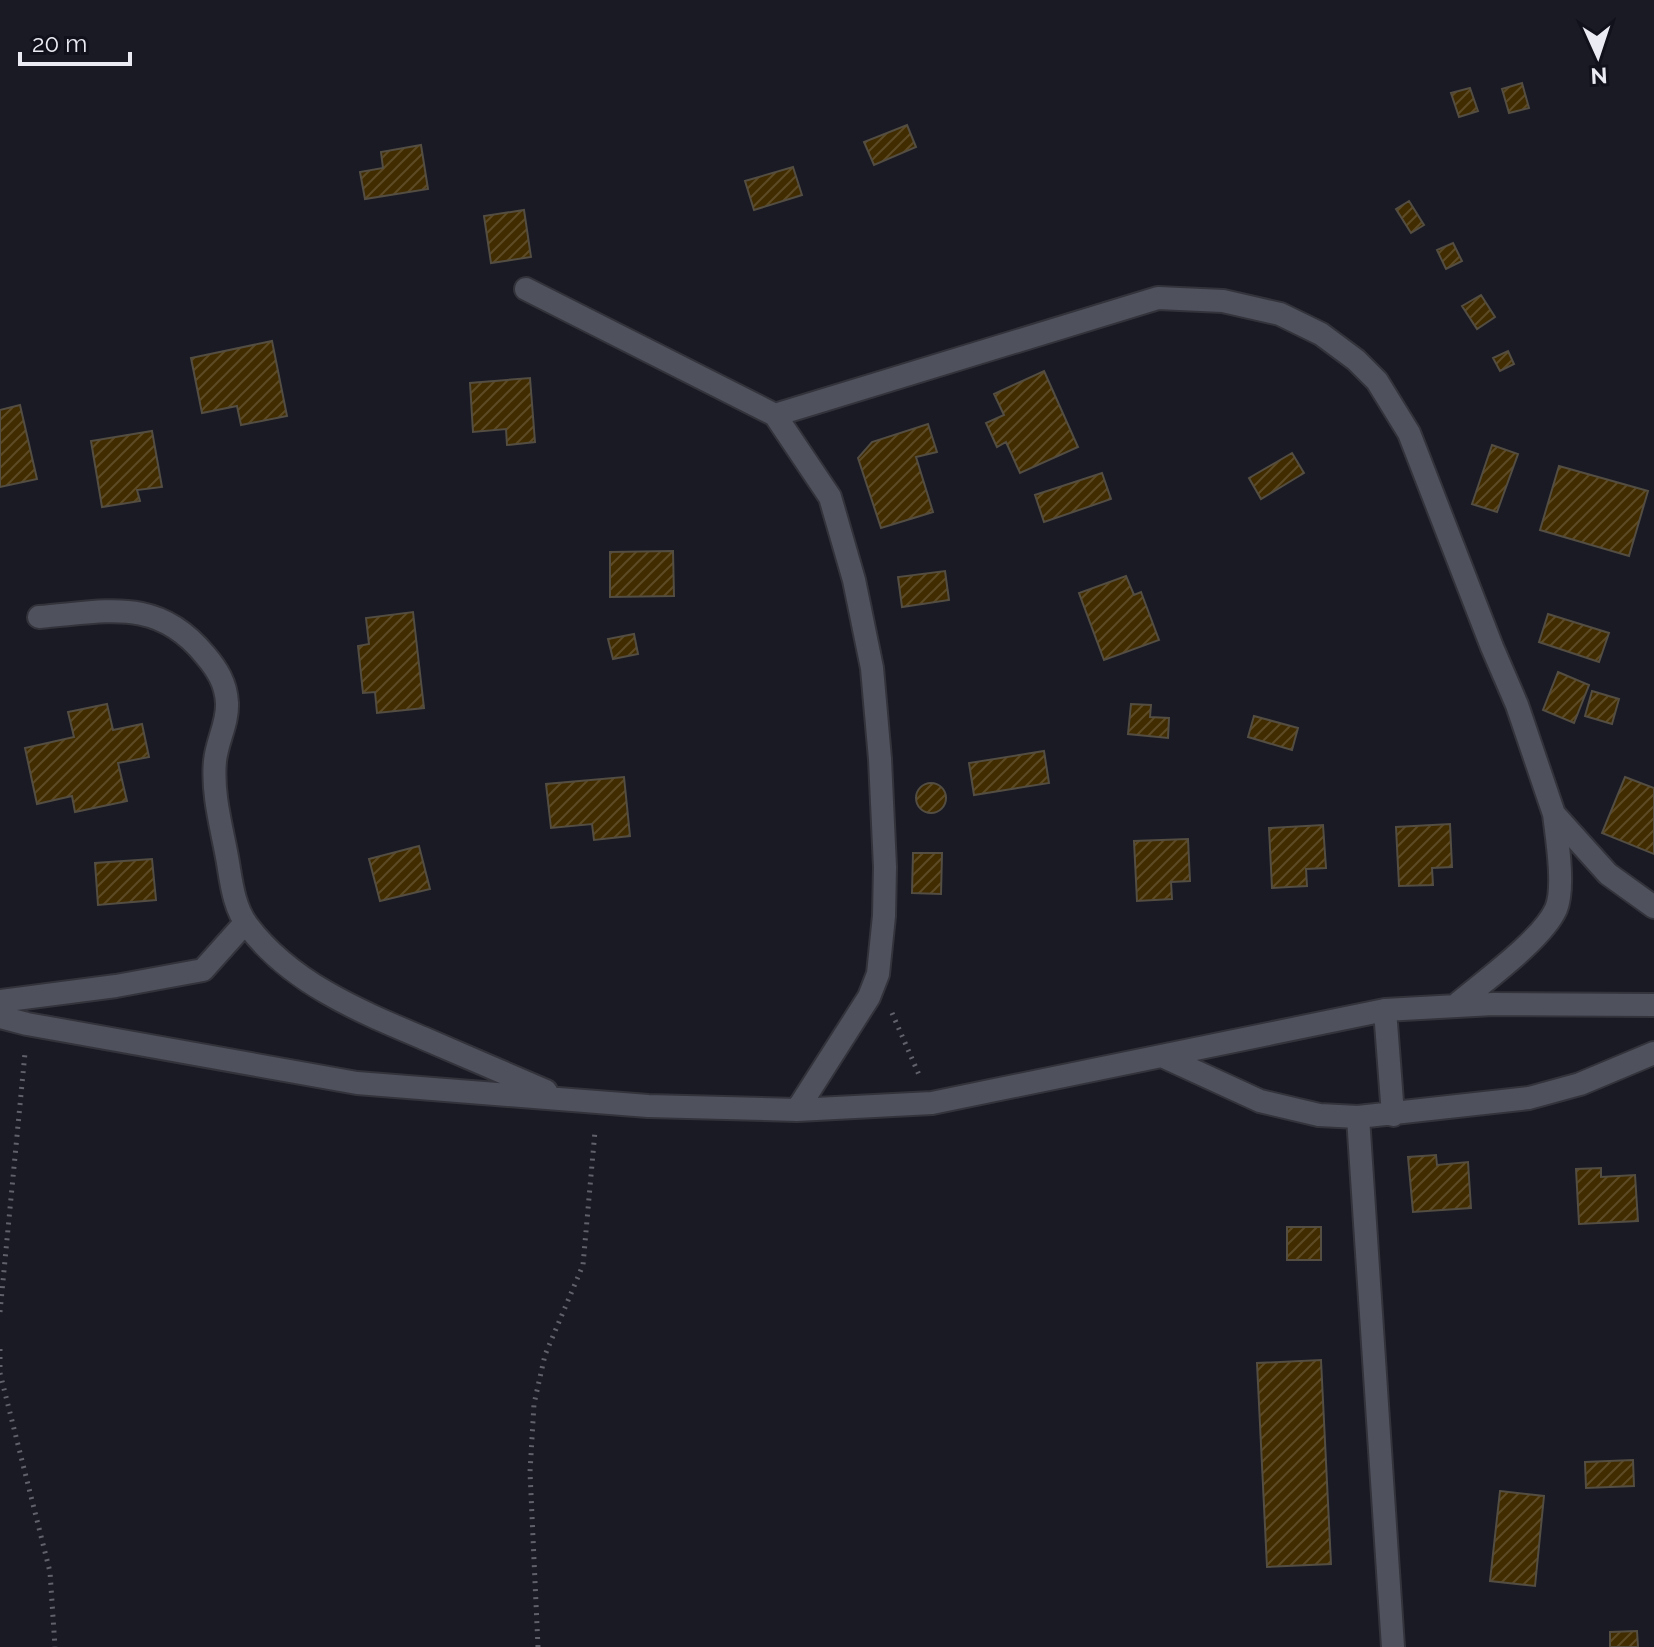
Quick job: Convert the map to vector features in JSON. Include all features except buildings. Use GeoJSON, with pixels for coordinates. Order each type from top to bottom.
{"type":"FeatureCollection","features":[{"type":"Feature","properties":{"kind":"street"},"geometry":{"type":"LineString","coordinates":[[526,289],[775,415],[830,497],[854,580],[872,668],[880,759],[884,916],[878,974],[869,997],[797,1110]]}},
{"type":"Feature","properties":{"kind":"street"},"geometry":{"type":"LineString","coordinates":[[775,415],[1158,298],[1223,301],[1280,314],[1321,334],[1356,360],[1377,381],[1409,433],[1517,705],[1554,814],[1560,869],[1556,908],[1538,933],[1456,1005]]}},
{"type":"Feature","properties":{"kind":"street"},"geometry":{"type":"LineString","coordinates":[[39,617],[112,611],[142,613],[167,620],[189,635],[219,672],[226,688],[228,705],[215,756],[213,780],[234,896],[245,923],[275,957],[308,983],[369,1015],[565,1099]]}},
{"type":"Feature","properties":{"kind":"street"},"geometry":{"type":"LineString","coordinates":[[1554,814],[1608,874],[1654,907]]}},
{"type":"Feature","properties":{"kind":"street"},"geometry":{"type":"LineString","coordinates":[[0,1001],[130,984],[203,970],[245,923]]}},
{"type":"Feature","properties":{"kind":"street"},"geometry":{"type":"LineString","coordinates":[[0,1017],[357,1083],[597,1102],[797,1110],[932,1103],[1385,1010],[1456,1005],[1654,1005]]}},
{"type":"Feature","properties":{"kind":"street"},"geometry":{"type":"LineString","coordinates":[[1385,1010],[1393,1115]]}},
{"type":"Feature","properties":{"kind":"street"},"geometry":{"type":"LineString","coordinates":[[1162,1056],[1260,1101],[1319,1115],[1358,1117],[1529,1098],[1580,1084],[1654,1053]]}},
{"type":"Feature","properties":{"kind":"street"},"geometry":{"type":"LineString","coordinates":[[1358,1117],[1393,1647]]}},
{"type":"Feature","properties":{"kind":"path"},"geometry":{"type":"LineString","coordinates":[[878,974],[932,1103]]}},
{"type":"Feature","properties":{"kind":"path"},"geometry":{"type":"LineString","coordinates":[[0,1312],[27,1024]]}},
{"type":"Feature","properties":{"kind":"path"},"geometry":{"type":"LineString","coordinates":[[538,1647],[530,1472],[534,1404],[545,1355],[583,1265],[597,1102]]}},
{"type":"Feature","properties":{"kind":"path"},"geometry":{"type":"LineString","coordinates":[[0,1349],[0,1373],[50,1572],[55,1647]]}}]}
